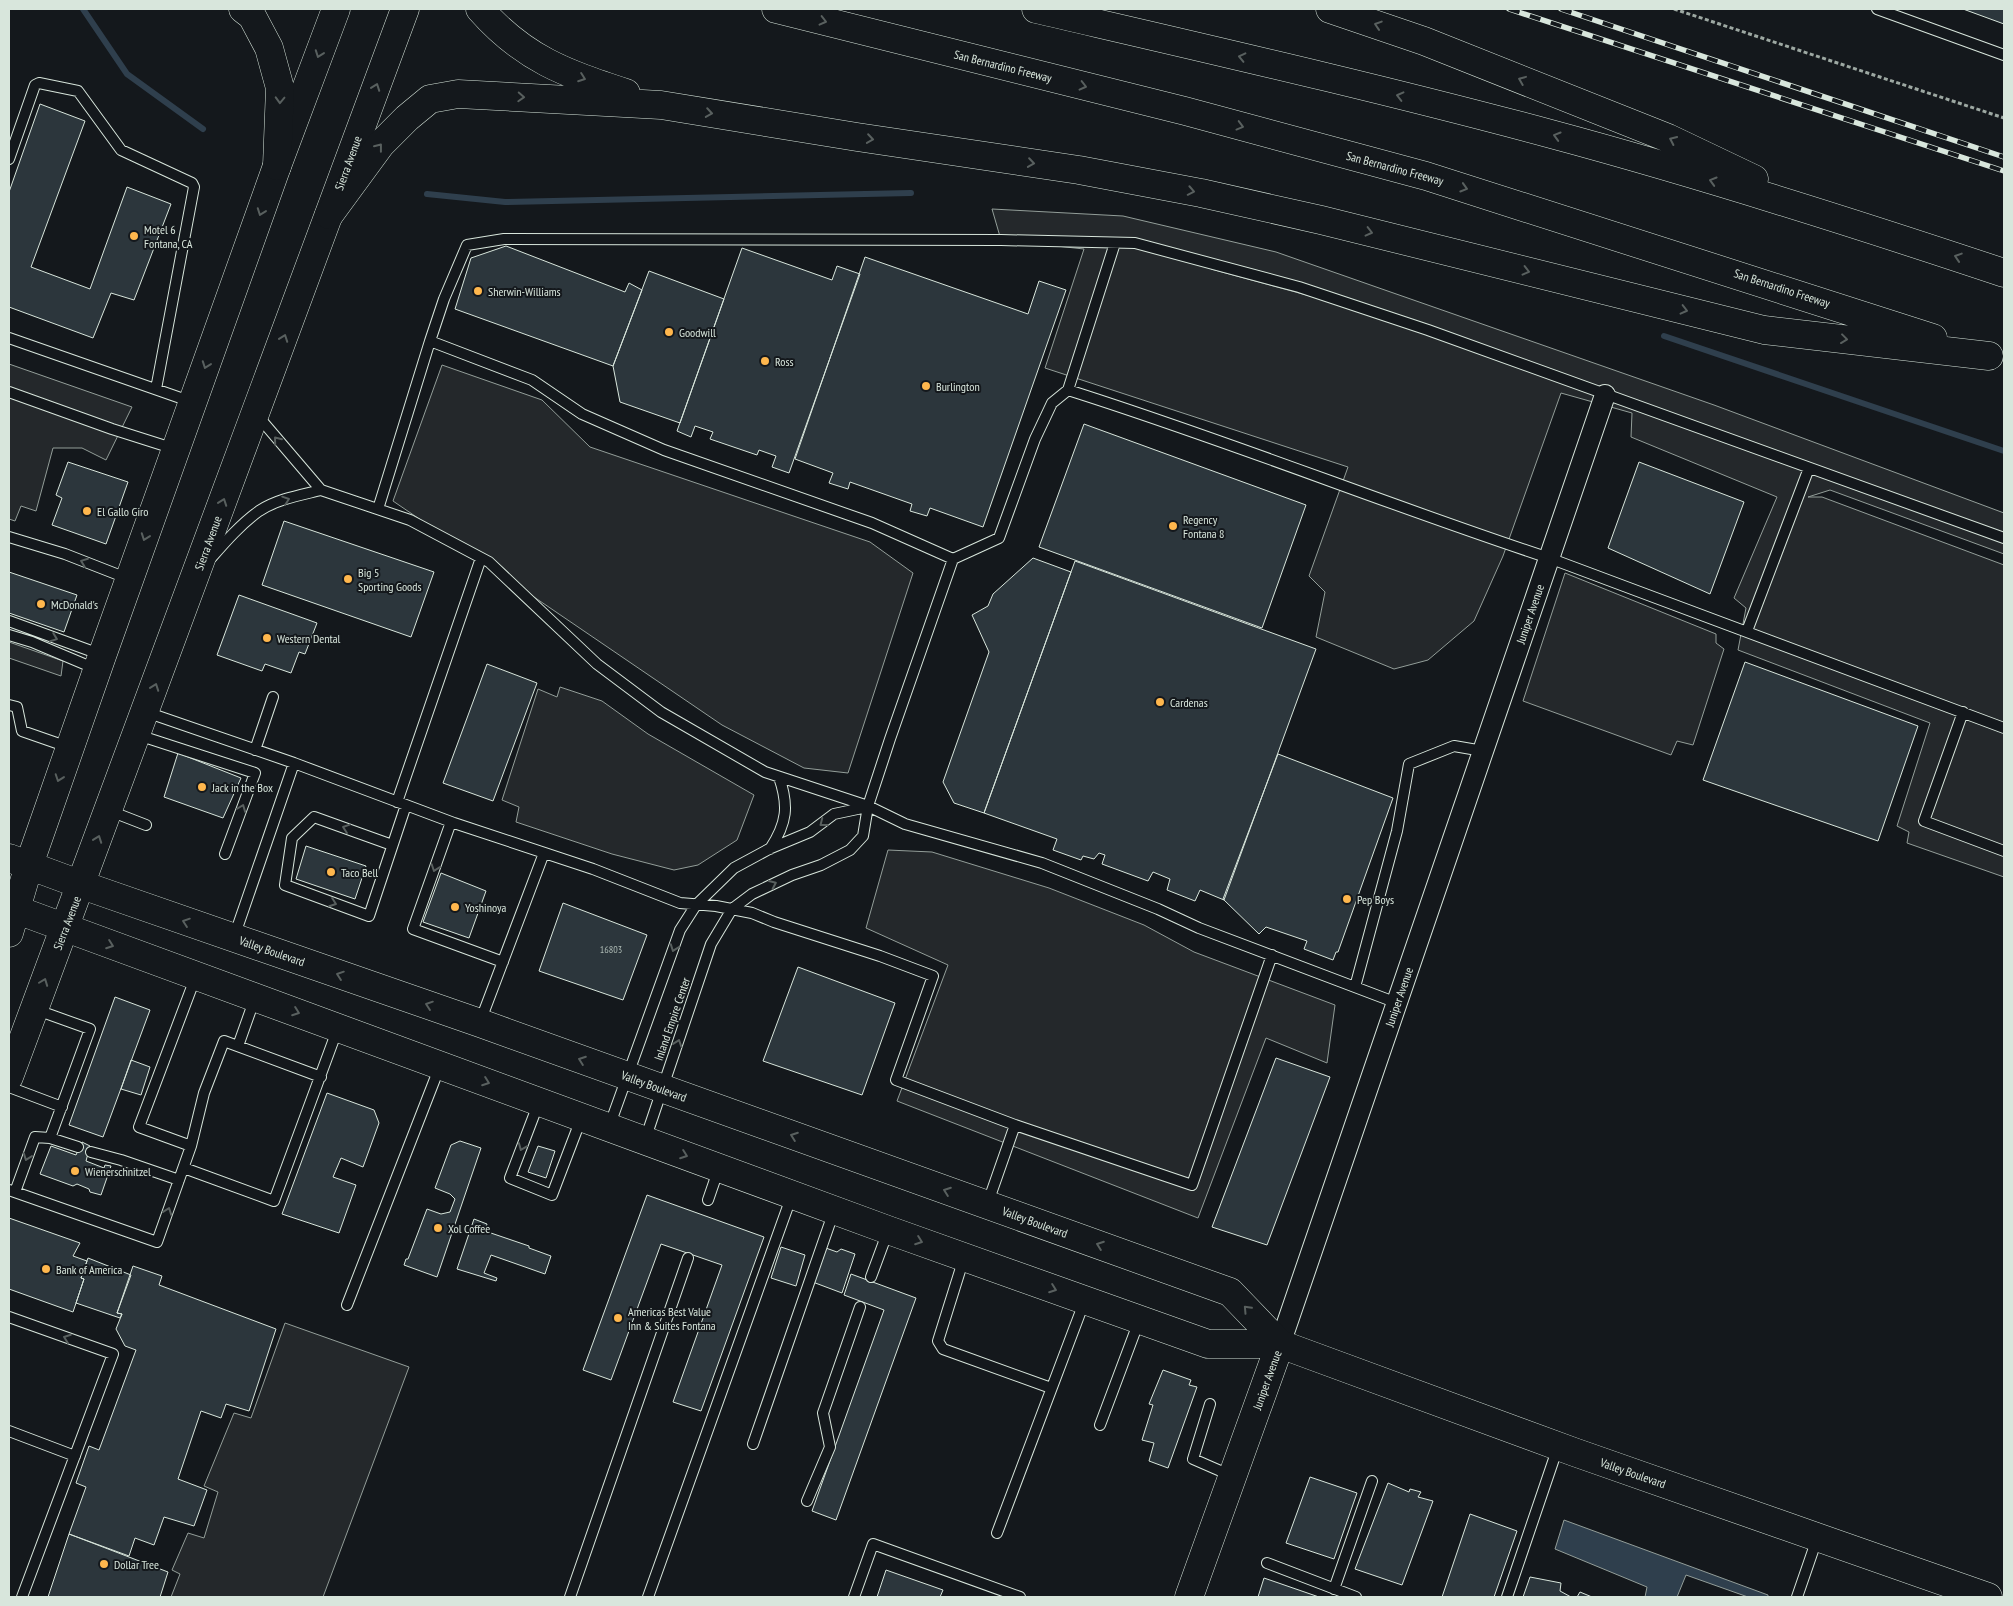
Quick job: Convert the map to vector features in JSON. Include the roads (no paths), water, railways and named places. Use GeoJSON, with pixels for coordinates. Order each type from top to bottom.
{"type":"FeatureCollection","features":[{"type":"Feature","properties":{"kind":"main road"},"geometry":{"type":"LineString","coordinates":[[243,9],[252,16],[269,48],[280,88],[277,166]]}},
{"type":"Feature","properties":{"kind":"main road"},"geometry":{"type":"LineString","coordinates":[[11,916],[19,861],[70,748],[277,166],[336,9]]}},
{"type":"Feature","properties":{"kind":"main road","name":"Sierra Avenue"},"geometry":{"type":"LineString","coordinates":[[9,1077],[64,928],[82,885],[405,9]]}},
{"type":"Feature","properties":{"kind":"main road","name":"San Bernardino Freeway"},"geometry":{"type":"LineString","coordinates":[[776,9],[1175,109],[1426,176],[1664,250],[1997,358]]}},
{"type":"Feature","properties":{"kind":"main road"},"geometry":{"type":"LineString","coordinates":[[1036,9],[1253,60],[1551,134],[1827,214],[2004,273]]}},
{"type":"Feature","properties":{"kind":"main road"},"geometry":{"type":"LineString","coordinates":[[1330,9],[1424,41],[1668,138],[1827,214]]}},
{"type":"Feature","properties":{"kind":"main road"},"geometry":{"type":"LineString","coordinates":[[488,18],[531,54],[557,69],[661,105]]}},
{"type":"Feature","properties":{"kind":"main road"},"geometry":{"type":"LineString","coordinates":[[329,215],[381,144],[419,107],[430,99],[458,94],[661,105],[857,137],[1079,170],[1201,193],[1321,220],[1764,330],[1997,358]]}},
{"type":"Feature","properties":{"kind":"main road","name":"Valley Boulevard"},"geometry":{"type":"LineString","coordinates":[[19,861],[82,885],[480,1023],[1230,1292],[1280,1344]]}},
{"type":"Feature","properties":{"kind":"main road","name":"Valley Boulevard"},"geometry":{"type":"LineString","coordinates":[[11,916],[64,928],[888,1230],[1208,1344],[1280,1344],[1558,1446],[1988,1597]]}},
{"type":"Feature","properties":{"kind":"main road","name":"Juniper Avenue"},"geometry":{"type":"LineString","coordinates":[[1189,1597],[1280,1344]]}},
{"type":"Feature","properties":{"kind":"street","name":"Juniper Avenue"},"geometry":{"type":"LineString","coordinates":[[1280,1344],[1605,395]]}},
{"type":"Feature","properties":{"kind":"lane"},"geometry":{"type":"LineString","coordinates":[[1877,9],[1904,13],[2004,55]]}},
{"type":"Feature","properties":{"kind":"lane"},"geometry":{"type":"LineString","coordinates":[[9,159],[35,86],[39,83],[78,91],[120,150],[192,183],[194,187],[156,389]]}},
{"type":"Feature","properties":{"kind":"lane"},"geometry":{"type":"LineString","coordinates":[[378,509],[444,299],[467,245],[504,239],[993,240],[1135,243],[1299,286],[1428,330],[2004,538]]}},
{"type":"Feature","properties":{"kind":"lane"},"geometry":{"type":"LineString","coordinates":[[732,909],[752,894],[792,875],[821,865],[850,850],[863,836],[868,806],[953,559],[999,538],[1034,439],[1052,402],[1068,390],[1115,243]]}},
{"type":"Feature","properties":{"kind":"lane"},"geometry":{"type":"LineString","coordinates":[[9,338],[193,402]]}},
{"type":"Feature","properties":{"kind":"lane"},"geometry":{"type":"LineString","coordinates":[[430,341],[532,380],[582,414],[664,450],[872,523],[953,559]]}},
{"type":"Feature","properties":{"kind":"lane"},"geometry":{"type":"LineString","coordinates":[[1068,390],[1141,413],[1549,558],[2004,728]]}},
{"type":"Feature","properties":{"kind":"lane"},"geometry":{"type":"LineString","coordinates":[[9,392],[176,450]]}},
{"type":"Feature","properties":{"kind":"lane"},"geometry":{"type":"LineString","coordinates":[[256,414],[321,490],[410,520],[489,562],[597,664],[661,712],[765,772],[868,806],[905,824],[1042,863],[1158,909],[1199,928],[1397,1003]]}},
{"type":"Feature","properties":{"kind":"lane"},"geometry":{"type":"LineString","coordinates":[[1747,631],[1809,468]]}},
{"type":"Feature","properties":{"kind":"lane"},"geometry":{"type":"LineString","coordinates":[[196,575],[229,537],[260,511],[285,499],[321,490]]}},
{"type":"Feature","properties":{"kind":"lane"},"geometry":{"type":"LineString","coordinates":[[9,537],[65,554],[130,579]]}},
{"type":"Feature","properties":{"kind":"lane"},"geometry":{"type":"LineString","coordinates":[[392,844],[314,817],[292,838],[285,885],[369,916],[392,844],[401,804],[481,558]]}},
{"type":"Feature","properties":{"kind":"lane"},"geometry":{"type":"LineString","coordinates":[[9,621],[100,662]]}},
{"type":"Feature","properties":{"kind":"lane"},"geometry":{"type":"LineString","coordinates":[[9,635],[100,662]]}},
{"type":"Feature","properties":{"kind":"lane"},"geometry":{"type":"LineString","coordinates":[[255,750],[273,697]]}},
{"type":"Feature","properties":{"kind":"lane"},"geometry":{"type":"LineString","coordinates":[[9,704],[17,708],[22,731],[70,748]]}},
{"type":"Feature","properties":{"kind":"lane"},"geometry":{"type":"LineString","coordinates":[[1963,712],[1924,821],[2004,851]]}},
{"type":"Feature","properties":{"kind":"lane"},"geometry":{"type":"LineString","coordinates":[[141,723],[255,750],[451,822],[593,869],[680,903],[752,912],[774,922],[880,956],[933,976],[896,1080],[1015,1125],[1192,1185],[1272,955]]}},
{"type":"Feature","properties":{"kind":"lane"},"geometry":{"type":"LineString","coordinates":[[141,723],[255,774],[225,854]]}},
{"type":"Feature","properties":{"kind":"lane"},"geometry":{"type":"LineString","coordinates":[[1356,986],[1397,831],[1409,764],[1454,746],[1483,751]]}},
{"type":"Feature","properties":{"kind":"lane"},"geometry":{"type":"LineString","coordinates":[[234,938],[294,763]]}},
{"type":"Feature","properties":{"kind":"lane"},"geometry":{"type":"LineString","coordinates":[[769,849],[784,822],[786,807],[779,777]]}},
{"type":"Feature","properties":{"kind":"lane","name":"Inland Empire Center"},"geometry":{"type":"LineString","coordinates":[[609,1127],[680,930],[696,905],[734,868],[769,849],[810,832],[834,814],[868,806]]}},
{"type":"Feature","properties":{"kind":"lane"},"geometry":{"type":"LineString","coordinates":[[109,811],[146,825]]}},
{"type":"Feature","properties":{"kind":"lane"},"geometry":{"type":"LineString","coordinates":[[451,822],[413,929],[503,962]]}},
{"type":"Feature","properties":{"kind":"lane"},"geometry":{"type":"LineString","coordinates":[[480,1023],[544,853]]}},
{"type":"Feature","properties":{"kind":"lane","name":"Inland Empire Center"},"geometry":{"type":"LineString","coordinates":[[645,1140],[711,944],[732,909]]}},
{"type":"Feature","properties":{"kind":"lane"},"geometry":{"type":"LineString","coordinates":[[191,1146],[140,1127],[196,976]]}},
{"type":"Feature","properties":{"kind":"lane"},"geometry":{"type":"LineString","coordinates":[[238,1046],[255,997]]}},
{"type":"Feature","properties":{"kind":"lane"},"geometry":{"type":"LineString","coordinates":[[34,1009],[90,1029],[50,1138]]}},
{"type":"Feature","properties":{"kind":"lane"},"geometry":{"type":"LineString","coordinates":[[184,1168],[274,1201],[338,1028]]}},
{"type":"Feature","properties":{"kind":"lane"},"geometry":{"type":"LineString","coordinates":[[78,1147],[50,1138],[35,1137],[12,1191],[157,1242],[191,1146],[204,1093],[224,1041],[321,1076]]}},
{"type":"Feature","properties":{"kind":"lane"},"geometry":{"type":"LineString","coordinates":[[347,1305],[440,1066]]}},
{"type":"Feature","properties":{"kind":"lane"},"geometry":{"type":"LineString","coordinates":[[9,1088],[62,1107]]}},
{"type":"Feature","properties":{"kind":"lane"},"geometry":{"type":"LineString","coordinates":[[540,1101],[510,1178],[552,1195],[582,1117]]}},
{"type":"Feature","properties":{"kind":"lane"},"geometry":{"type":"LineString","coordinates":[[987,1205],[1015,1125]]}},
{"type":"Feature","properties":{"kind":"lane"},"geometry":{"type":"LineString","coordinates":[[91,1152],[180,1180]]}},
{"type":"Feature","properties":{"kind":"lane"},"geometry":{"type":"LineString","coordinates":[[708,1200],[719,1167]]}},
{"type":"Feature","properties":{"kind":"lane"},"geometry":{"type":"LineString","coordinates":[[648,1597],[792,1194]]}},
{"type":"Feature","properties":{"kind":"lane"},"geometry":{"type":"LineString","coordinates":[[753,1444],[834,1210]]}},
{"type":"Feature","properties":{"kind":"lane"},"geometry":{"type":"LineString","coordinates":[[871,1277],[888,1230]]}},
{"type":"Feature","properties":{"kind":"lane"},"geometry":{"type":"LineString","coordinates":[[965,1257],[938,1341],[940,1346],[943,1349],[1051,1388]]}},
{"type":"Feature","properties":{"kind":"lane"},"geometry":{"type":"LineString","coordinates":[[570,1597],[688,1258]]}},
{"type":"Feature","properties":{"kind":"lane"},"geometry":{"type":"LineString","coordinates":[[997,1533],[1085,1300]]}},
{"type":"Feature","properties":{"kind":"lane"},"geometry":{"type":"LineString","coordinates":[[807,1502],[830,1447],[823,1413],[860,1307]]}},
{"type":"Feature","properties":{"kind":"lane"},"geometry":{"type":"LineString","coordinates":[[9,1316],[113,1354],[22,1597]]}},
{"type":"Feature","properties":{"kind":"lane"},"geometry":{"type":"LineString","coordinates":[[1100,1425],[1139,1320]]}},
{"type":"Feature","properties":{"kind":"lane"},"geometry":{"type":"LineString","coordinates":[[1210,1404],[1193,1459],[1233,1476]]}},
{"type":"Feature","properties":{"kind":"lane"},"geometry":{"type":"LineString","coordinates":[[9,1432],[75,1456]]}},
{"type":"Feature","properties":{"kind":"lane"},"geometry":{"type":"LineString","coordinates":[[1507,1597],[1558,1446]]}},
{"type":"Feature","properties":{"kind":"lane"},"geometry":{"type":"LineString","coordinates":[[1334,1589],[1372,1481]]}},
{"type":"Feature","properties":{"kind":"lane"},"geometry":{"type":"LineString","coordinates":[[1798,1597],[1818,1538]]}},
{"type":"Feature","properties":{"kind":"lane"},"geometry":{"type":"LineString","coordinates":[[854,1597],[873,1544],[1020,1597]]}},
{"type":"Feature","properties":{"kind":"lane"},"geometry":{"type":"LineString","coordinates":[[1267,1563],[1356,1597]]}},
{"type":"Feature","properties":{"kind":"water"},"geometry":{"type":"Polygon","coordinates":[[[1564,1520],[1768,1595],[1768,1597],[1748,1597],[1686,1575],[1677,1597],[1645,1597],[1647,1587],[1555,1549],[1564,1520]]]}},
{"type":"Feature","properties":{"kind":"waterway"},"geometry":{"type":"LineString","coordinates":[[83,9],[127,74],[203,129]]}},
{"type":"Feature","properties":{"kind":"waterway"},"geometry":{"type":"LineString","coordinates":[[427,194],[505,202],[911,193]]}},
{"type":"Feature","properties":{"kind":"waterway"},"geometry":{"type":"LineString","coordinates":[[1664,336],[2004,451]]}},
{"type":"Feature","properties":{"kind":"railway"},"geometry":{"type":"LineString","coordinates":[[1509,9],[2004,171]]}},
{"type":"Feature","properties":{"kind":"railway"},"geometry":{"type":"LineString","coordinates":[[1561,9],[2004,157]]}},
{"type":"Feature","properties":{"kind":"place","name":"Motel 6 Fontana, CA"},"geometry":{"type":"Point","coordinates":[134,236]}},
{"type":"Feature","properties":{"kind":"place","name":"Sherwin-Williams"},"geometry":{"type":"Point","coordinates":[478,291]}},
{"type":"Feature","properties":{"kind":"place","name":"Goodwill"},"geometry":{"type":"Point","coordinates":[669,332]}},
{"type":"Feature","properties":{"kind":"place","name":"Ross"},"geometry":{"type":"Point","coordinates":[765,361]}},
{"type":"Feature","properties":{"kind":"place","name":"Burlington"},"geometry":{"type":"Point","coordinates":[926,386]}},
{"type":"Feature","properties":{"kind":"place","name":"El Gallo Giro"},"geometry":{"type":"Point","coordinates":[87,511]}},
{"type":"Feature","properties":{"kind":"place","name":"Regency Fontana 8"},"geometry":{"type":"Point","coordinates":[1173,526]}},
{"type":"Feature","properties":{"kind":"place","name":"Big 5 Sporting Goods"},"geometry":{"type":"Point","coordinates":[348,579]}},
{"type":"Feature","properties":{"kind":"place","name":"McDonald's"},"geometry":{"type":"Point","coordinates":[41,604]}},
{"type":"Feature","properties":{"kind":"place","name":"Western Dental"},"geometry":{"type":"Point","coordinates":[267,638]}},
{"type":"Feature","properties":{"kind":"place","name":"Cardenas"},"geometry":{"type":"Point","coordinates":[1160,702]}},
{"type":"Feature","properties":{"kind":"place","name":"Jack in the Box"},"geometry":{"type":"Point","coordinates":[202,787]}},
{"type":"Feature","properties":{"kind":"place","name":"Taco Bell"},"geometry":{"type":"Point","coordinates":[331,872]}},
{"type":"Feature","properties":{"kind":"place","name":"Pep Boys"},"geometry":{"type":"Point","coordinates":[1347,899]}},
{"type":"Feature","properties":{"kind":"place","name":"Yoshinoya"},"geometry":{"type":"Point","coordinates":[455,907]}},
{"type":"Feature","properties":{"kind":"place","name":"Wienerschnitzel"},"geometry":{"type":"Point","coordinates":[75,1171]}},
{"type":"Feature","properties":{"kind":"place","name":"Xol Coffee"},"geometry":{"type":"Point","coordinates":[438,1228]}},
{"type":"Feature","properties":{"kind":"place","name":"Bank of America"},"geometry":{"type":"Point","coordinates":[46,1269]}},
{"type":"Feature","properties":{"kind":"place","name":"Americas Best Value Inn & Suites Fontana"},"geometry":{"type":"Point","coordinates":[618,1318]}},
{"type":"Feature","properties":{"kind":"place","name":"Dollar Tree"},"geometry":{"type":"Point","coordinates":[104,1564]}}]}
